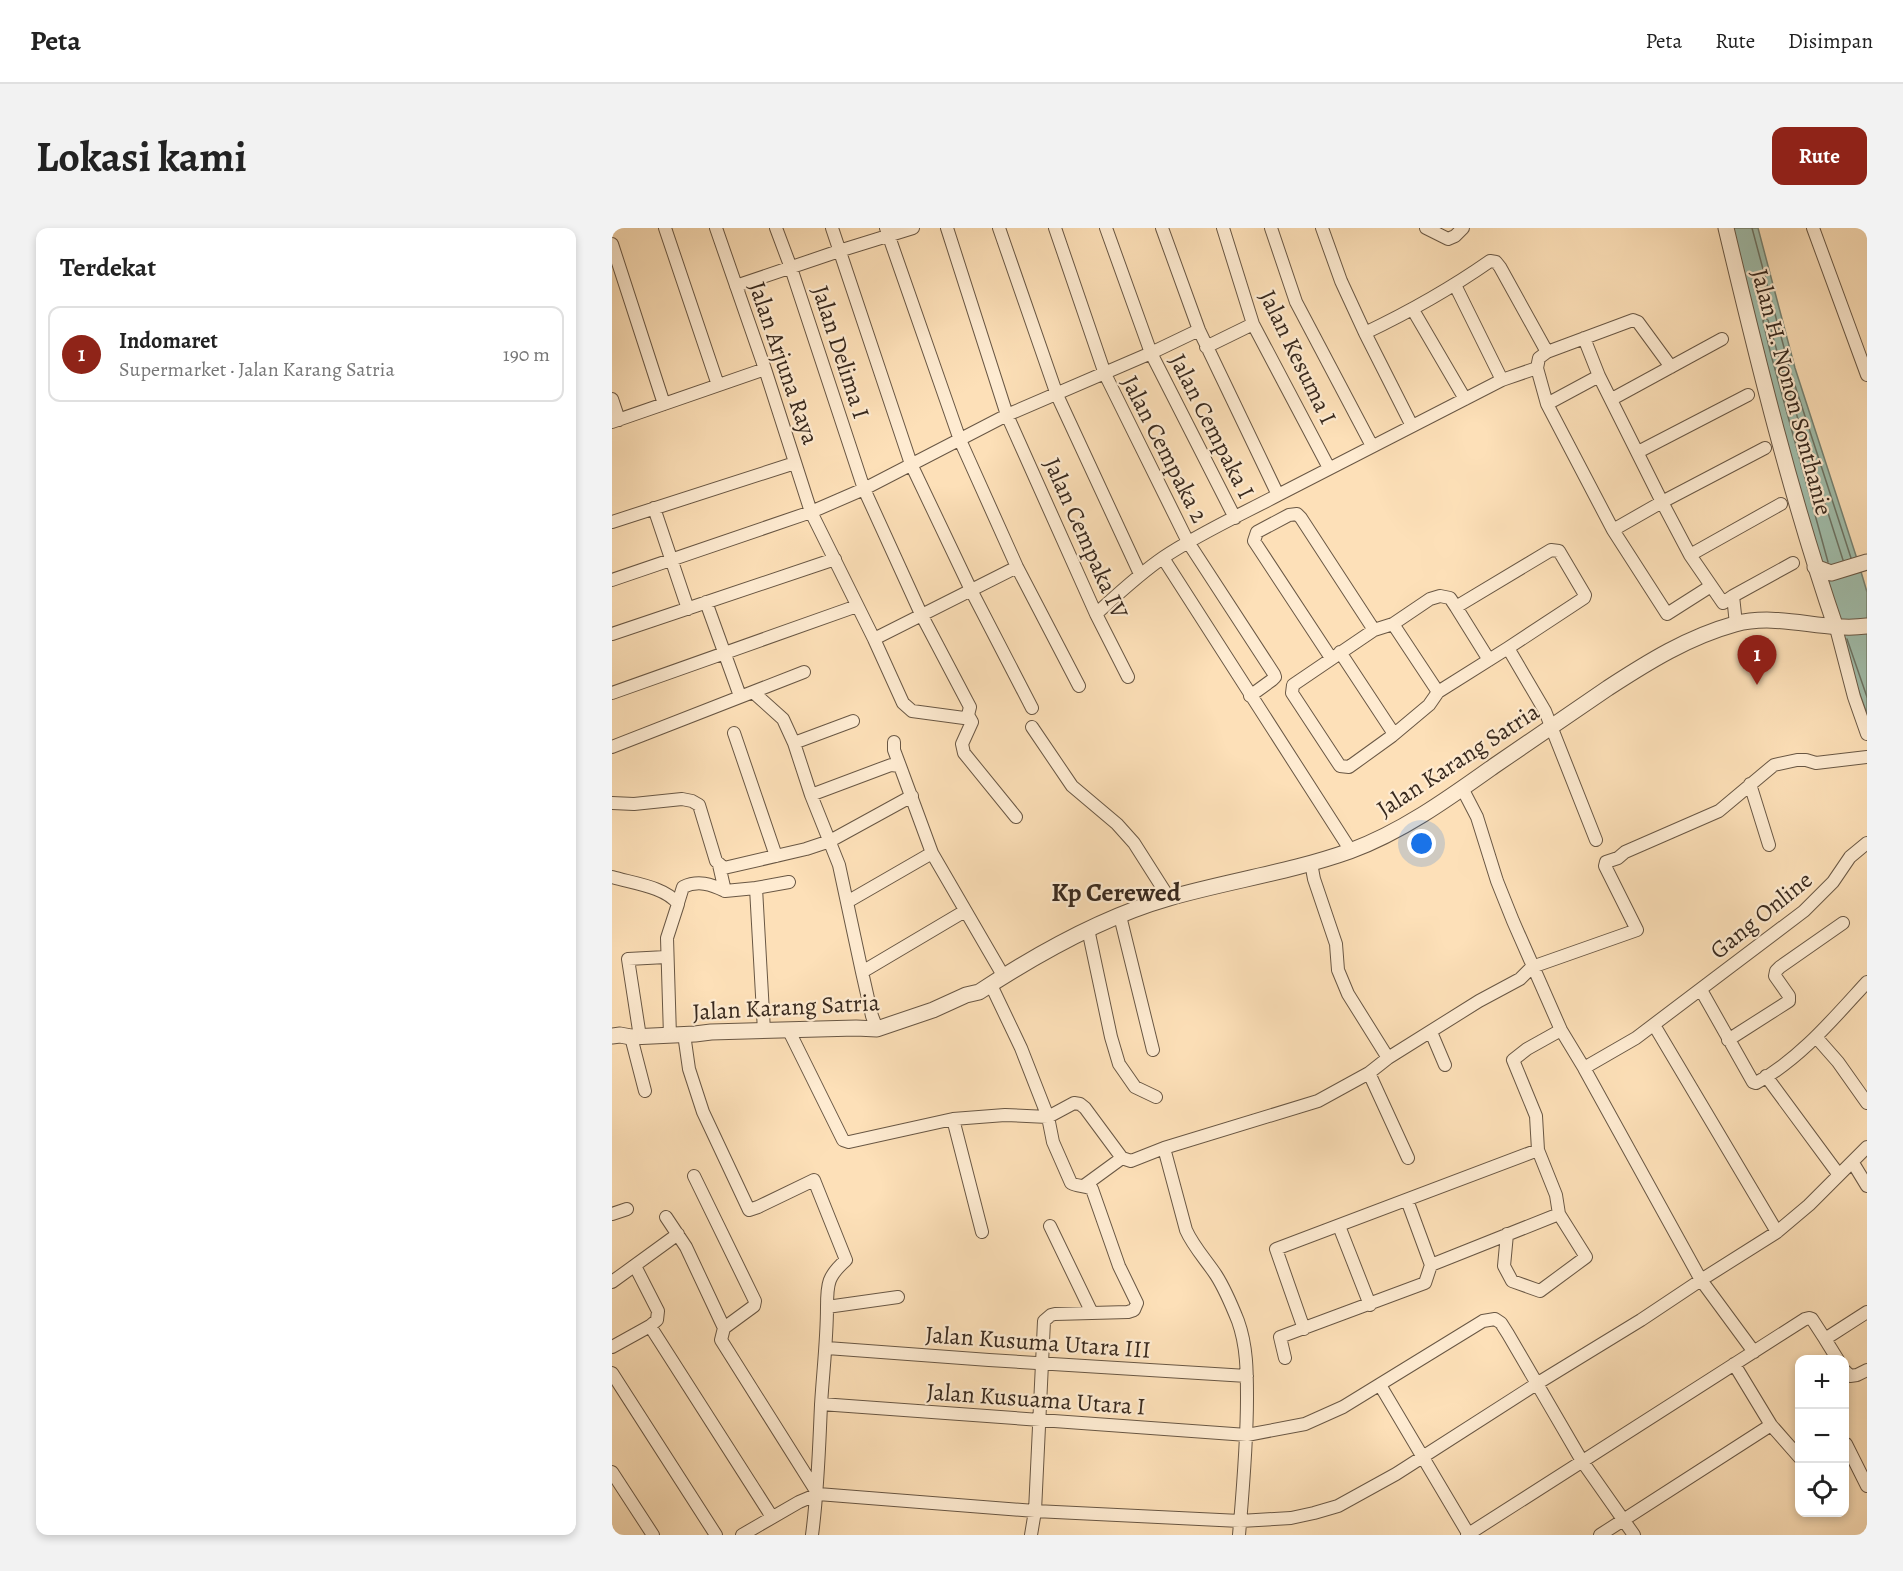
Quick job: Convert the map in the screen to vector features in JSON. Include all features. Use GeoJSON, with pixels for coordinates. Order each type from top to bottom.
{"type":"FeatureCollection","features":[{"type":"Feature","properties":{"kind":"street"},"geometry":{"type":"LineString","coordinates":[[665,228],[718,385]]}},
{"type":"Feature","properties":{"kind":"street","name":"Jalan Arjuna Raya"},"geometry":{"type":"LineString","coordinates":[[716,228],[811,512],[903,703],[912,711],[960,718],[968,715]]}},
{"type":"Feature","properties":{"kind":"street","name":"Jalan Delima I"},"geometry":{"type":"LineString","coordinates":[[776,228],[864,489],[921,614],[970,707],[968,715]]}},
{"type":"Feature","properties":{"kind":"street"},"geometry":{"type":"LineString","coordinates":[[832,228],[911,464],[971,590],[1032,708]]}},
{"type":"Feature","properties":{"kind":"street"},"geometry":{"type":"LineString","coordinates":[[736,286],[887,232],[913,228]]}},
{"type":"Feature","properties":{"kind":"street","name":"Jalan Cempaka IV"},"geometry":{"type":"LineString","coordinates":[[947,228],[1007,416],[1096,614],[1128,677]]}},
{"type":"Feature","properties":{"kind":"street"},"geometry":{"type":"LineString","coordinates":[[999,228],[1057,395],[1140,574]]}},
{"type":"Feature","properties":{"kind":"street","name":"Jalan Cempaka 2"},"geometry":{"type":"LineString","coordinates":[[1055,228],[1104,374],[1188,542],[1274,674],[1275,677],[1272,680],[1250,696]]}},
{"type":"Feature","properties":{"kind":"street","name":"Jalan Cempaka I"},"geometry":{"type":"LineString","coordinates":[[1106,228],[1151,353],[1235,518]]}},
{"type":"Feature","properties":{"kind":"street"},"geometry":{"type":"LineString","coordinates":[[1162,228],[1206,347],[1278,495]]}},
{"type":"Feature","properties":{"kind":"street","name":"Jalan Kesuma I"},"geometry":{"type":"LineString","coordinates":[[1223,228],[1253,324],[1329,468]]}},
{"type":"Feature","properties":{"kind":"street"},"geometry":{"type":"LineString","coordinates":[[1271,228],[1296,302],[1372,446]]}},
{"type":"Feature","properties":{"kind":"street"},"geometry":{"type":"LineString","coordinates":[[1322,228],[1341,281],[1413,426]]}},
{"type":"Feature","properties":{"kind":"street"},"geometry":{"type":"LineString","coordinates":[[1426,228],[1448,239],[1463,228]]}},
{"type":"Feature","properties":{"kind":"street","name":"Jalan H. Nonon Sonthanie"},"geometry":{"type":"LineString","coordinates":[[1726,228],[1757,354],[1815,567],[1836,628]]}},
{"type":"Feature","properties":{"kind":"street"},"geometry":{"type":"LineString","coordinates":[[1813,228],[1867,375]]}},
{"type":"Feature","properties":{"kind":"street"},"geometry":{"type":"LineString","coordinates":[[887,232],[960,440],[1017,567],[1079,686]]}},
{"type":"Feature","properties":{"kind":"street"},"geometry":{"type":"LineString","coordinates":[[612,244],[664,404]]}},
{"type":"Feature","properties":{"kind":"street"},"geometry":{"type":"LineString","coordinates":[[1365,333],[1413,310],[1491,261],[1496,262],[1547,352]]}},
{"type":"Feature","properties":{"kind":"street"},"geometry":{"type":"LineString","coordinates":[[1455,285],[1502,380]]}},
{"type":"Feature","properties":{"kind":"street"},"geometry":{"type":"LineString","coordinates":[[1413,310],[1465,399]]}},
{"type":"Feature","properties":{"kind":"street"},"geometry":{"type":"LineString","coordinates":[[1671,367],[1642,326],[1635,320],[1547,352],[1539,358],[1537,368],[1547,404],[1613,530],[1667,614],[1711,586]]}},
{"type":"Feature","properties":{"kind":"street"},"geometry":{"type":"LineString","coordinates":[[1206,347],[1253,324]]}},
{"type":"Feature","properties":{"kind":"street"},"geometry":{"type":"LineString","coordinates":[[612,580],[811,512],[864,489],[1007,416],[1199,330]]}},
{"type":"Feature","properties":{"kind":"street"},"geometry":{"type":"LineString","coordinates":[[1584,338],[1599,376],[1662,502],[1690,555],[1723,603],[1793,564]]}},
{"type":"Feature","properties":{"kind":"street"},"geometry":{"type":"LineString","coordinates":[[1612,399],[1722,339]]}},
{"type":"Feature","properties":{"kind":"street"},"geometry":{"type":"LineString","coordinates":[[1096,614],[1140,574],[1188,542],[1502,380],[1537,368]]}},
{"type":"Feature","properties":{"kind":"street"},"geometry":{"type":"LineString","coordinates":[[612,399],[615,421],[765,369]]}},
{"type":"Feature","properties":{"kind":"street"},"geometry":{"type":"LineString","coordinates":[[1547,404],[1599,376]]}},
{"type":"Feature","properties":{"kind":"street"},"geometry":{"type":"LineString","coordinates":[[1638,452],[1748,394]]}},
{"type":"Feature","properties":{"kind":"street"},"geometry":{"type":"LineString","coordinates":[[1613,530],[1765,448]]}},
{"type":"Feature","properties":{"kind":"street"},"geometry":{"type":"LineString","coordinates":[[612,522],[795,463]]}},
{"type":"Feature","properties":{"kind":"street"},"geometry":{"type":"LineString","coordinates":[[1690,555],[1781,504]]}},
{"type":"Feature","properties":{"kind":"street"},"geometry":{"type":"LineString","coordinates":[[654,508],[688,609]]}},
{"type":"Feature","properties":{"kind":"street"},"geometry":{"type":"LineString","coordinates":[[1374,630],[1297,514],[1289,515],[1257,532],[1254,541],[1394,734]]}},
{"type":"Feature","properties":{"kind":"street"},"geometry":{"type":"LineString","coordinates":[[1456,607],[1551,550],[1559,551],[1584,591],[1584,598],[1508,648],[1489,660],[1438,692],[1429,705],[1354,765],[1340,766],[1292,693],[1293,685],[1335,655],[1374,630],[1393,624],[1430,599],[1440,596],[1450,598],[1489,660]]}},
{"type":"Feature","properties":{"kind":"street"},"geometry":{"type":"LineString","coordinates":[[1163,558],[1350,851]]}},
{"type":"Feature","properties":{"kind":"street"},"geometry":{"type":"LineString","coordinates":[[612,634],[835,559]]}},
{"type":"Feature","properties":{"kind":"street"},"geometry":{"type":"LineString","coordinates":[[1815,567],[1831,573],[1863,563]]}},
{"type":"Feature","properties":{"kind":"street"},"geometry":{"type":"LineString","coordinates":[[874,639],[1017,567]]}},
{"type":"Feature","properties":{"kind":"street"},"geometry":{"type":"LineString","coordinates":[[1733,596],[1736,624]]}},
{"type":"Feature","properties":{"kind":"street"},"geometry":{"type":"LineString","coordinates":[[706,602],[740,696]]}},
{"type":"Feature","properties":{"kind":"street"},"geometry":{"type":"LineString","coordinates":[[612,693],[857,606]]}},
{"type":"Feature","properties":{"kind":"street","name":"Jalan Karang Satria"},"geometry":{"type":"LineString","coordinates":[[612,1036],[877,1029],[933,1010],[966,995],[980,992],[1040,954],[1088,929],[1120,916],[1168,898],[1311,863],[1350,851],[1393,831],[1462,788],[1650,660],[1697,638],[1736,624],[1771,619],[1836,628],[1867,626]]}},
{"type":"Feature","properties":{"kind":"street"},"geometry":{"type":"LineString","coordinates":[[1393,624],[1438,692]]}},
{"type":"Feature","properties":{"kind":"street"},"geometry":{"type":"LineString","coordinates":[[1836,628],[1854,697],[1867,734]]}},
{"type":"Feature","properties":{"kind":"street"},"geometry":{"type":"LineString","coordinates":[[1508,648],[1545,711],[1596,840]]}},
{"type":"Feature","properties":{"kind":"street"},"geometry":{"type":"LineString","coordinates":[[612,747],[804,672]]}},
{"type":"Feature","properties":{"kind":"street"},"geometry":{"type":"LineString","coordinates":[[753,692],[783,719],[839,865],[861,972],[877,1029]]}},
{"type":"Feature","properties":{"kind":"street"},"geometry":{"type":"LineString","coordinates":[[968,715],[972,722],[962,744],[964,753],[1016,817]]}},
{"type":"Feature","properties":{"kind":"street"},"geometry":{"type":"LineString","coordinates":[[794,743],[853,721]]}},
{"type":"Feature","properties":{"kind":"street"},"geometry":{"type":"LineString","coordinates":[[1032,727],[1072,786],[1117,824],[1134,843],[1168,898]]}},
{"type":"Feature","properties":{"kind":"street"},"geometry":{"type":"LineString","coordinates":[[734,733],[776,856]]}},
{"type":"Feature","properties":{"kind":"street"},"geometry":{"type":"LineString","coordinates":[[894,742],[895,754],[932,853],[965,911],[997,981],[1047,1118],[1053,1142],[1071,1183],[1076,1186],[1085,1185],[1122,1158]]}},
{"type":"Feature","properties":{"kind":"street"},"geometry":{"type":"LineString","coordinates":[[789,1031],[843,1140],[849,1142],[953,1119],[1005,1115],[1047,1118],[1074,1103],[1080,1104],[1122,1158],[1131,1161],[1164,1148],[1318,1101],[1369,1073],[1388,1058],[1479,1001],[1520,979],[1532,967],[1637,930],[1605,866],[1606,862],[1719,811],[1774,765],[1787,761],[1806,760],[1816,763],[1867,757]]}},
{"type":"Feature","properties":{"kind":"street"},"geometry":{"type":"LineString","coordinates":[[811,795],[891,765],[900,766]]}},
{"type":"Feature","properties":{"kind":"street"},"geometry":{"type":"LineString","coordinates":[[1750,784],[1768,845]]}},
{"type":"Feature","properties":{"kind":"street"},"geometry":{"type":"LineString","coordinates":[[1462,788],[1477,817],[1501,891],[1532,967],[1561,1030],[1701,1280],[1754,1352]]}},
{"type":"Feature","properties":{"kind":"street"},"geometry":{"type":"LineString","coordinates":[[719,866],[724,868],[830,841],[912,796]]}},
{"type":"Feature","properties":{"kind":"street"},"geometry":{"type":"LineString","coordinates":[[612,803],[634,804],[682,800],[692,801],[699,805],[725,891]]}},
{"type":"Feature","properties":{"kind":"street","name":"Gang Online"},"geometry":{"type":"LineString","coordinates":[[1584,1068],[1622,1047],[1654,1025],[1810,905],[1833,882],[1850,857],[1867,843]]}},
{"type":"Feature","properties":{"kind":"street"},"geometry":{"type":"LineString","coordinates":[[847,902],[932,853]]}},
{"type":"Feature","properties":{"kind":"street"},"geometry":{"type":"LineString","coordinates":[[1311,863],[1314,879],[1336,944],[1338,970],[1348,994],[1388,1058]]}},
{"type":"Feature","properties":{"kind":"street"},"geometry":{"type":"LineString","coordinates":[[612,877],[665,892],[678,903]]}},
{"type":"Feature","properties":{"kind":"street"},"geometry":{"type":"LineString","coordinates":[[789,882],[725,891],[711,885],[691,883],[683,887],[667,938],[666,957],[670,1010],[677,1035],[703,1112],[749,1210],[814,1180],[846,1260],[834,1271],[828,1284],[818,1494],[812,1535]]}},
{"type":"Feature","properties":{"kind":"street"},"geometry":{"type":"LineString","coordinates":[[756,888],[764,1031]]}},
{"type":"Feature","properties":{"kind":"street"},"geometry":{"type":"LineString","coordinates":[[861,972],[965,911]]}},
{"type":"Feature","properties":{"kind":"street"},"geometry":{"type":"LineString","coordinates":[[1120,916],[1153,1050]]}},
{"type":"Feature","properties":{"kind":"street"},"geometry":{"type":"LineString","coordinates":[[1728,1040],[1789,1001],[1789,996],[1775,976],[1776,971],[1843,923]]}},
{"type":"Feature","properties":{"kind":"street"},"geometry":{"type":"LineString","coordinates":[[1088,929],[1119,1064],[1135,1087],[1156,1097]]}},
{"type":"Feature","properties":{"kind":"street"},"geometry":{"type":"LineString","coordinates":[[645,1090],[636,1037],[628,959],[666,957]]}},
{"type":"Feature","properties":{"kind":"street"},"geometry":{"type":"LineString","coordinates":[[1701,990],[1728,1040],[1753,1082],[1756,1083],[1816,1038],[1867,982]]}},
{"type":"Feature","properties":{"kind":"street"},"geometry":{"type":"LineString","coordinates":[[1654,1025],[1777,1232]]}},
{"type":"Feature","properties":{"kind":"street"},"geometry":{"type":"LineString","coordinates":[[1508,1234],[1504,1266],[1512,1281],[1540,1291],[1586,1257],[1559,1214],[1556,1195],[1538,1150],[1536,1116],[1513,1060],[1527,1049],[1561,1030]]}},
{"type":"Feature","properties":{"kind":"street"},"geometry":{"type":"LineString","coordinates":[[1431,1032],[1445,1065]]}},
{"type":"Feature","properties":{"kind":"street"},"geometry":{"type":"LineString","coordinates":[[1816,1038],[1838,1062],[1867,1103]]}},
{"type":"Feature","properties":{"kind":"street"},"geometry":{"type":"LineString","coordinates":[[1369,1073],[1408,1158]]}},
{"type":"Feature","properties":{"kind":"street"},"geometry":{"type":"LineString","coordinates":[[1766,1076],[1839,1175]]}},
{"type":"Feature","properties":{"kind":"street"},"geometry":{"type":"LineString","coordinates":[[953,1119],[982,1232]]}},
{"type":"Feature","properties":{"kind":"street"},"geometry":{"type":"LineString","coordinates":[[742,1535],[818,1494],[1035,1511],[1240,1521],[1291,1518],[1338,1506],[1396,1474],[1777,1232],[1809,1205],[1867,1147]]}},
{"type":"Feature","properties":{"kind":"street"},"geometry":{"type":"LineString","coordinates":[[1164,1148],[1190,1240],[1218,1278],[1237,1319],[1244,1347],[1247,1376],[1247,1435],[1239,1535]]}},
{"type":"Feature","properties":{"kind":"street"},"geometry":{"type":"LineString","coordinates":[[1304,1329],[1276,1249],[1538,1150]]}},
{"type":"Feature","properties":{"kind":"street"},"geometry":{"type":"LineString","coordinates":[[1853,1163],[1867,1186]]}},
{"type":"Feature","properties":{"kind":"street"},"geometry":{"type":"LineString","coordinates":[[694,1176],[755,1301],[754,1306],[724,1328],[721,1335],[724,1344],[818,1494]]}},
{"type":"Feature","properties":{"kind":"street"},"geometry":{"type":"LineString","coordinates":[[1031,1535],[1035,1511],[1044,1321],[1055,1314],[1128,1312],[1134,1310],[1137,1303],[1116,1258],[1092,1189],[1085,1185]]}},
{"type":"Feature","properties":{"kind":"street"},"geometry":{"type":"LineString","coordinates":[[1285,1358],[1280,1337],[1425,1283],[1431,1265],[1407,1200]]}},
{"type":"Feature","properties":{"kind":"street"},"geometry":{"type":"LineString","coordinates":[[612,1214],[627,1209]]}},
{"type":"Feature","properties":{"kind":"street"},"geometry":{"type":"LineString","coordinates":[[1431,1265],[1559,1214]]}},
{"type":"Feature","properties":{"kind":"street"},"geometry":{"type":"LineString","coordinates":[[666,1217],[678,1234],[724,1328]]}},
{"type":"Feature","properties":{"kind":"street"},"geometry":{"type":"LineString","coordinates":[[1050,1226],[1092,1313]]}},
{"type":"Feature","properties":{"kind":"street"},"geometry":{"type":"LineString","coordinates":[[1340,1226],[1370,1305]]}},
{"type":"Feature","properties":{"kind":"street"},"geometry":{"type":"LineString","coordinates":[[612,1282],[678,1234]]}},
{"type":"Feature","properties":{"kind":"street"},"geometry":{"type":"LineString","coordinates":[[612,1347],[657,1320],[658,1311],[635,1266]]}},
{"type":"Feature","properties":{"kind":"street"},"geometry":{"type":"LineString","coordinates":[[827,1306],[898,1297]]}},
{"type":"Feature","properties":{"kind":"street"},"geometry":{"type":"LineString","coordinates":[[1825,1339],[1867,1312]]}},
{"type":"Feature","properties":{"kind":"street"},"geometry":{"type":"LineString","coordinates":[[1380,1385],[1468,1535],[1809,1318],[1812,1319],[1835,1355]]}},
{"type":"Feature","properties":{"kind":"street","name":"Jalan Kusuama Utara I"},"geometry":{"type":"LineString","coordinates":[[821,1404],[1247,1435],[1305,1424],[1343,1407],[1483,1322],[1495,1319],[1501,1323],[1538,1383]]}},
{"type":"Feature","properties":{"kind":"street"},"geometry":{"type":"LineString","coordinates":[[650,1326],[772,1517]]}},
{"type":"Feature","properties":{"kind":"street","name":"Jalan Kusuma Utara III"},"geometry":{"type":"LineString","coordinates":[[826,1348],[1247,1376]]}},
{"type":"Feature","properties":{"kind":"street"},"geometry":{"type":"LineString","coordinates":[[1734,1364],[1771,1425],[1795,1452]]}},
{"type":"Feature","properties":{"kind":"street"},"geometry":{"type":"LineString","coordinates":[[1849,1375],[1857,1375],[1867,1370]]}},
{"type":"Feature","properties":{"kind":"street"},"geometry":{"type":"LineString","coordinates":[[612,1373],[716,1535]]}},
{"type":"Feature","properties":{"kind":"street"},"geometry":{"type":"LineString","coordinates":[[1538,1383],[1582,1461],[1634,1535]]}},
{"type":"Feature","properties":{"kind":"street"},"geometry":{"type":"LineString","coordinates":[[1600,1535],[1771,1425]]}},
{"type":"Feature","properties":{"kind":"street"},"geometry":{"type":"LineString","coordinates":[[1849,1450],[1867,1486]]}},
{"type":"Feature","properties":{"kind":"street"},"geometry":{"type":"LineString","coordinates":[[612,1472],[653,1535]]}},
{"type":"Feature","properties":{"kind":"water"},"geometry":{"type":"Polygon","coordinates":[[[1726,228],[1758,228],[1795,368],[1867,592],[1867,714],[1836,628],[1726,228]]]}},
{"type":"Feature","properties":{"kind":"place","name":"Indomaret"},"geometry":{"type":"Point","coordinates":[1757,685]}},
{"type":"Feature","properties":{"kind":"district","name":"Kp Cerewed"},"geometry":{"type":"Point","coordinates":[1116,892]}}]}
